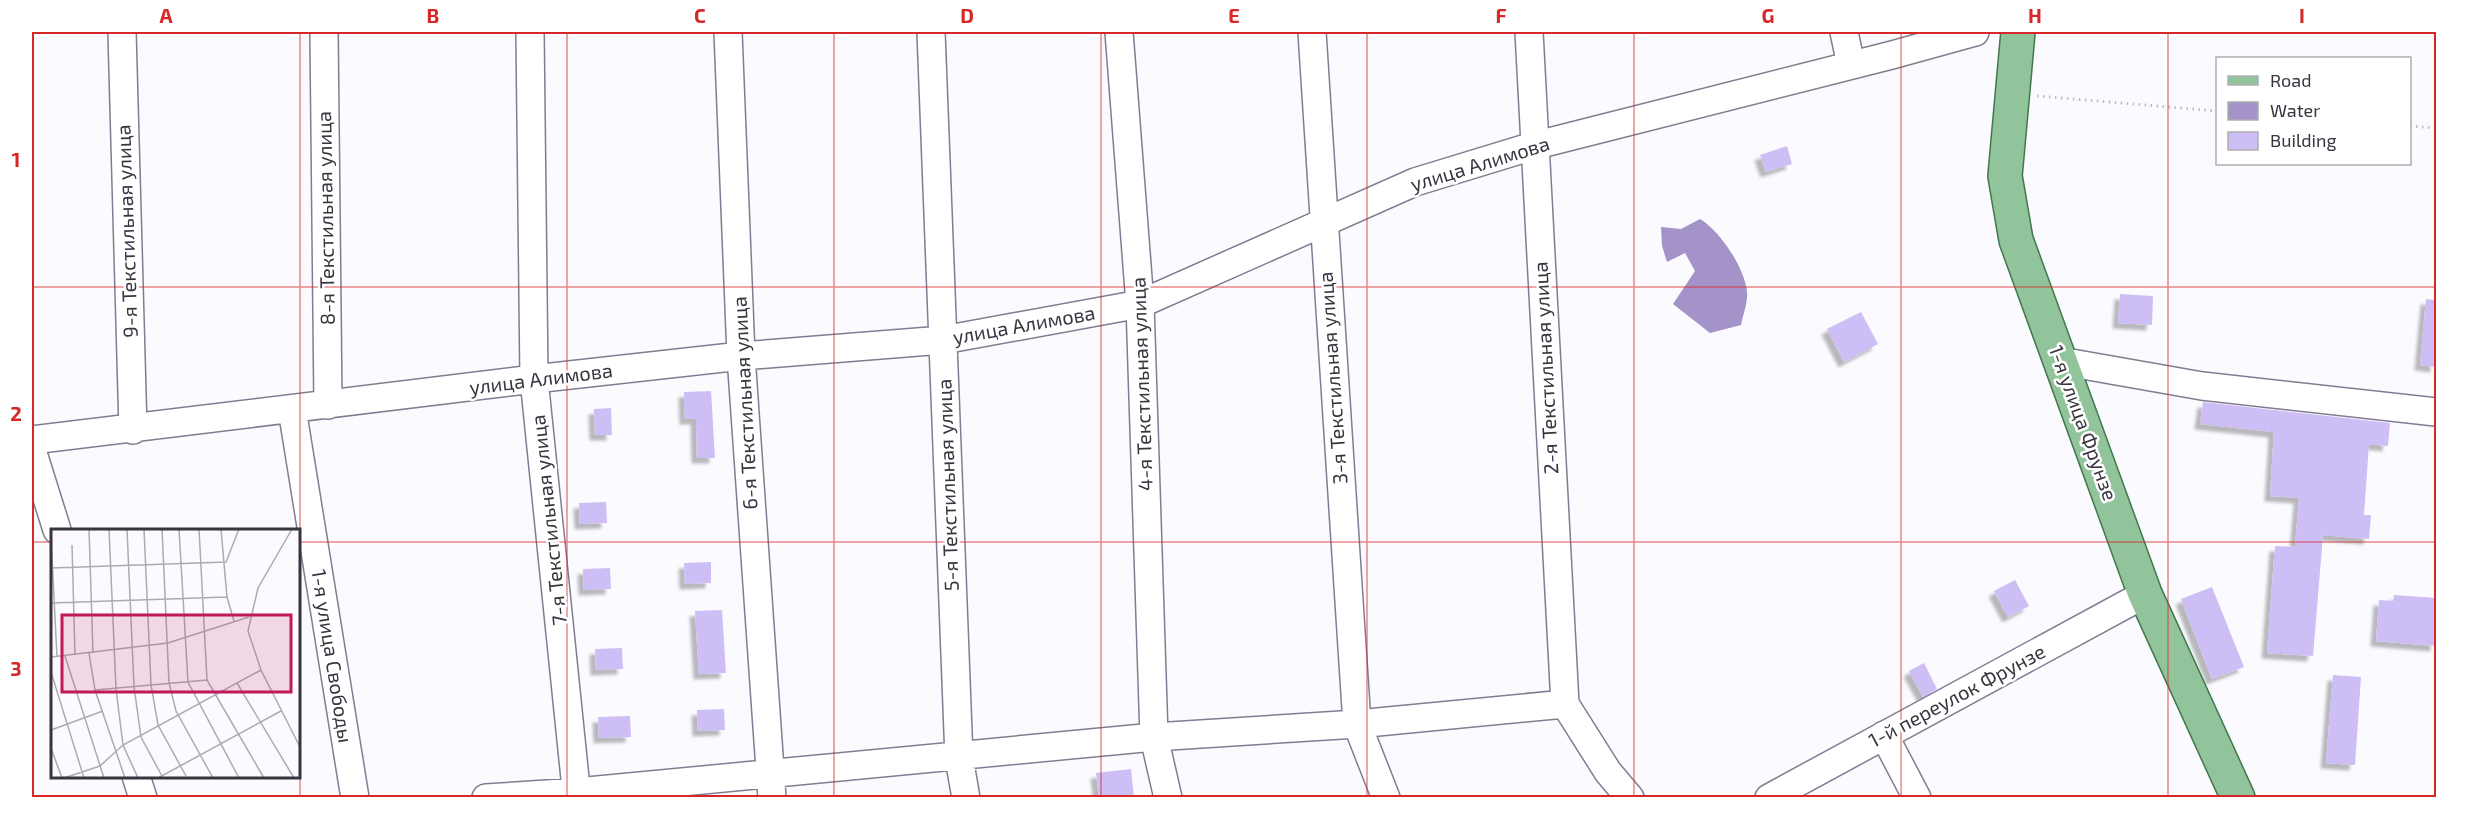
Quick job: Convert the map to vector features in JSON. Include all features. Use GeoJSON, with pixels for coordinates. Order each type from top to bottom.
{"type":"FeatureCollection","features":[{"type":"Feature","properties":{"kind":"main road","name":"1-я улица Фрунзе"},"geometry":{"type":"LineString","coordinates":[[2018,32],[2010,94],[2004,176],[2016,240],[2145,594],[2238,798]]}},
{"type":"Feature","properties":{"kind":"street","name":"9-я Текстильная улица"},"geometry":{"type":"LineString","coordinates":[[122,32],[133,429]]}},
{"type":"Feature","properties":{"kind":"street","name":"8-я Текстильная улица"},"geometry":{"type":"LineString","coordinates":[[324,32],[328,405]]}},
{"type":"Feature","properties":{"kind":"street","name":"7-я Текстильная улица"},"geometry":{"type":"LineString","coordinates":[[530,32],[534,379],[577,795]]}},
{"type":"Feature","properties":{"kind":"street","name":"6-я Текстильная улица"},"geometry":{"type":"LineString","coordinates":[[728,32],[741,356],[770,786]]}},
{"type":"Feature","properties":{"kind":"street","name":"5-я Текстильная улица"},"geometry":{"type":"LineString","coordinates":[[932,32],[960,758],[966,798]]}},
{"type":"Feature","properties":{"kind":"street","name":"4-я Текстильная улица"},"geometry":{"type":"LineString","coordinates":[[1119,32],[1140,304],[1154,737],[1168,798]]}},
{"type":"Feature","properties":{"kind":"street","name":"3-я Текстильная улица"},"geometry":{"type":"LineString","coordinates":[[1312,32],[1357,724],[1386,798]]}},
{"type":"Feature","properties":{"kind":"street","name":"2-я Текстильная улица"},"geometry":{"type":"LineString","coordinates":[[1529,32],[1533,146],[1565,704]]}},
{"type":"Feature","properties":{"kind":"street"},"geometry":{"type":"LineString","coordinates":[[1844,32],[1851,65]]}},
{"type":"Feature","properties":{"kind":"street","name":"улица Алимова"},"geometry":{"type":"LineString","coordinates":[[32,440],[741,356],[943,340],[1140,304],[1415,182],[1533,146],[1975,32]]}},
{"type":"Feature","properties":{"kind":"street"},"geometry":{"type":"LineString","coordinates":[[2060,361],[2202,386],[2436,412]]}},
{"type":"Feature","properties":{"kind":"street","name":"1-я улица Свободы"},"geometry":{"type":"LineString","coordinates":[[292,409],[355,798]]}},
{"type":"Feature","properties":{"kind":"street"},"geometry":{"type":"LineString","coordinates":[[32,450],[56,529]]}},
{"type":"Feature","properties":{"kind":"street","name":"1-й переулок Фрунзе"},"geometry":{"type":"LineString","coordinates":[[1768,798],[2145,594]]}},
{"type":"Feature","properties":{"kind":"street"},"geometry":{"type":"LineString","coordinates":[[486,798],[770,786],[960,758],[1154,737],[1357,724],[1565,704],[1608,772],[1630,798]]}},
{"type":"Feature","properties":{"kind":"street"},"geometry":{"type":"LineString","coordinates":[[1884,735],[1917,798]]}},
{"type":"Feature","properties":{"kind":"street"},"geometry":{"type":"LineString","coordinates":[[136,778],[142,798]]}},
{"type":"Feature","properties":{"kind":"path"},"geometry":{"type":"LineString","coordinates":[[2010,94],[2216,111]]}},
{"type":"Feature","properties":{"kind":"path"},"geometry":{"type":"LineString","coordinates":[[2411,126],[2436,128]]}},
{"type":"Feature","properties":{"kind":"water"},"geometry":{"type":"Polygon","coordinates":[[[1700,219],[1716,232],[1730,251],[1742,272],[1747,292],[1741,325],[1710,333],[1673,304],[1695,271],[1685,253],[1667,262],[1662,246],[1661,227],[1681,229],[1700,219]]]}},
{"type":"Feature","properties":{"kind":"building"},"geometry":{"type":"Polygon","coordinates":[[[1787,146],[1792,164],[1766,172],[1760,155],[1787,146]]]}},
{"type":"Feature","properties":{"kind":"building"},"geometry":{"type":"Polygon","coordinates":[[[2120,294],[2153,296],[2152,325],[2118,323],[2120,294]]]}},
{"type":"Feature","properties":{"kind":"building"},"geometry":{"type":"Polygon","coordinates":[[[2426,299],[2436,300],[2436,367],[2420,365],[2426,299]]]}},
{"type":"Feature","properties":{"kind":"building"},"geometry":{"type":"Polygon","coordinates":[[[1861,312],[1878,344],[1844,362],[1827,329],[1861,312]]]}},
{"type":"Feature","properties":{"kind":"building"},"geometry":{"type":"Polygon","coordinates":[[[711,391],[715,458],[697,458],[696,419],[685,419],[684,392],[711,391]]]}},
{"type":"Feature","properties":{"kind":"building"},"geometry":{"type":"Polygon","coordinates":[[[2203,402],[2390,423],[2388,446],[2369,444],[2364,515],[2371,515],[2369,539],[2323,535],[2313,656],[2267,653],[2275,546],[2295,547],[2299,498],[2270,496],[2274,432],[2200,424],[2203,402]]]}},
{"type":"Feature","properties":{"kind":"building"},"geometry":{"type":"Polygon","coordinates":[[[611,408],[612,435],[595,435],[594,409],[611,408]]]}},
{"type":"Feature","properties":{"kind":"building"},"geometry":{"type":"Polygon","coordinates":[[[606,502],[607,523],[580,524],[579,503],[606,502]]]}},
{"type":"Feature","properties":{"kind":"building"},"geometry":{"type":"Polygon","coordinates":[[[711,562],[711,583],[685,584],[684,563],[711,562]]]}},
{"type":"Feature","properties":{"kind":"building"},"geometry":{"type":"Polygon","coordinates":[[[610,568],[611,589],[584,590],[583,569],[610,568]]]}},
{"type":"Feature","properties":{"kind":"building"},"geometry":{"type":"Polygon","coordinates":[[[2015,580],[2029,606],[2008,617],[1994,591],[2015,580]]]}},
{"type":"Feature","properties":{"kind":"building"},"geometry":{"type":"Polygon","coordinates":[[[2212,587],[2244,667],[2212,679],[2181,599],[2212,587]]]}},
{"type":"Feature","properties":{"kind":"building"},"geometry":{"type":"Polygon","coordinates":[[[2394,595],[2436,598],[2436,646],[2376,641],[2379,600],[2393,601],[2394,595]]]}},
{"type":"Feature","properties":{"kind":"building"},"geometry":{"type":"Polygon","coordinates":[[[722,610],[726,673],[699,674],[695,611],[722,610]]]}},
{"type":"Feature","properties":{"kind":"building"},"geometry":{"type":"Polygon","coordinates":[[[622,648],[623,669],[596,670],[595,649],[622,648]]]}},
{"type":"Feature","properties":{"kind":"building"},"geometry":{"type":"Polygon","coordinates":[[[1924,663],[1937,689],[1923,697],[1909,671],[1924,663]]]}},
{"type":"Feature","properties":{"kind":"building"},"geometry":{"type":"Polygon","coordinates":[[[2333,675],[2361,677],[2355,765],[2326,763],[2333,675]]]}},
{"type":"Feature","properties":{"kind":"building"},"geometry":{"type":"Polygon","coordinates":[[[724,709],[725,730],[698,731],[697,710],[724,709]]]}},
{"type":"Feature","properties":{"kind":"building"},"geometry":{"type":"Polygon","coordinates":[[[630,716],[631,737],[599,738],[598,717],[630,716]]]}},
{"type":"Feature","properties":{"kind":"building"},"geometry":{"type":"Polygon","coordinates":[[[1131,769],[1134,798],[1099,798],[1096,773],[1131,769]]]}}]}
